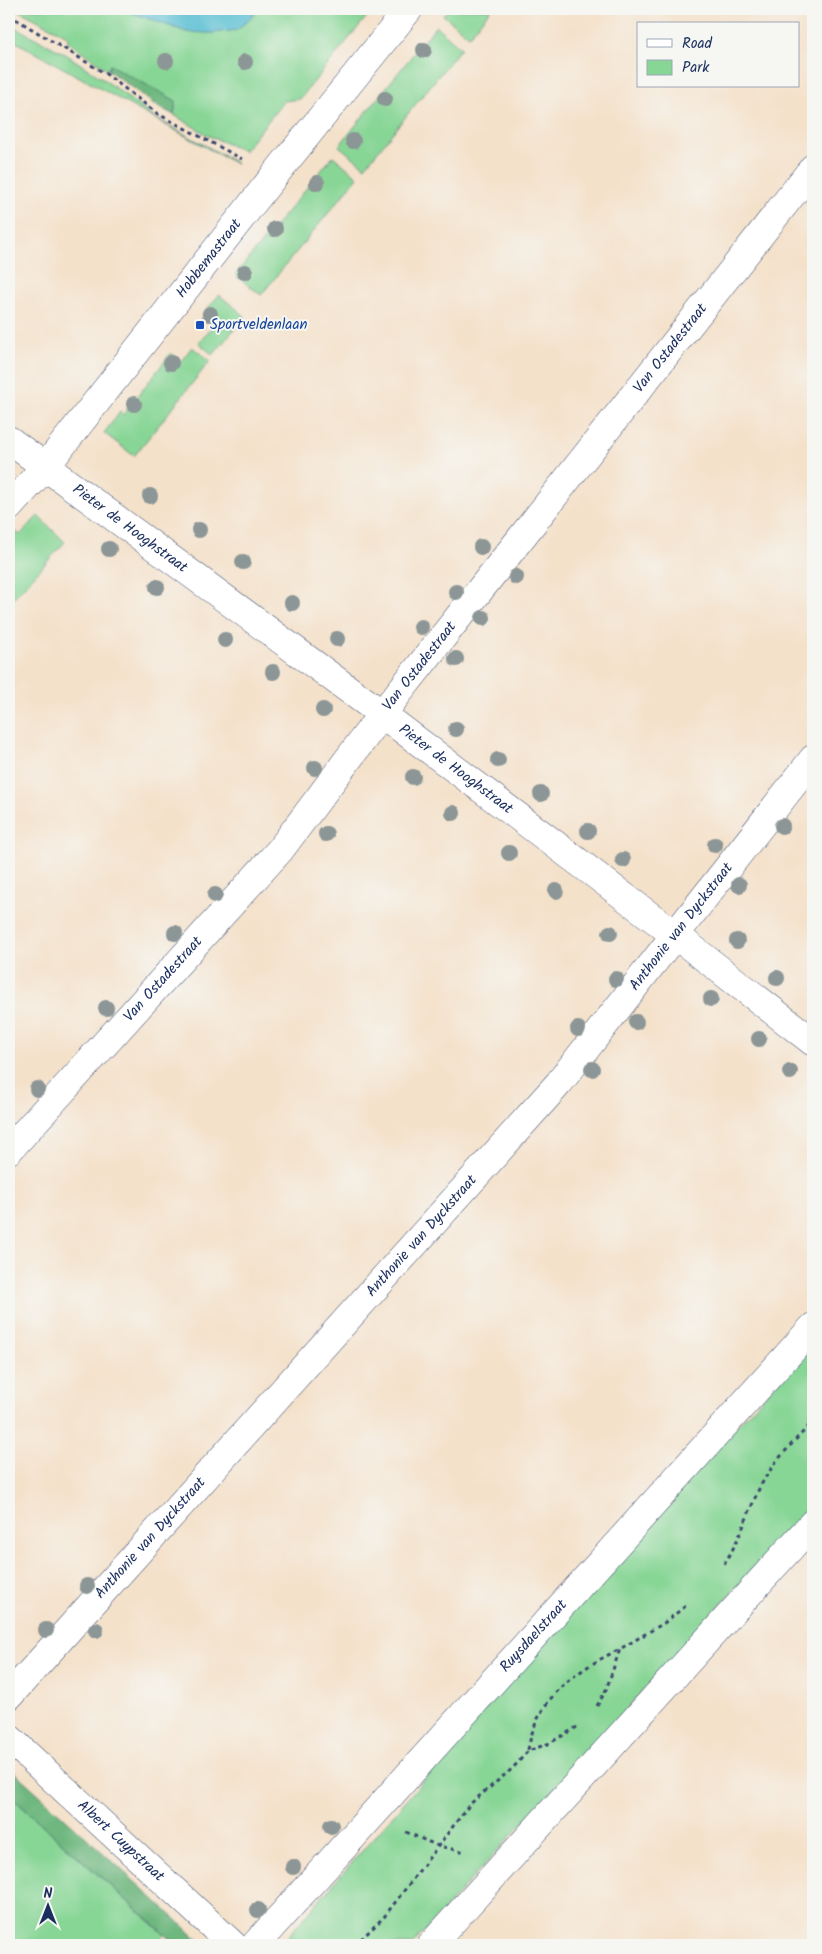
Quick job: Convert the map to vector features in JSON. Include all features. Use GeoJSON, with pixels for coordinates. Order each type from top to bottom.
{"type":"FeatureCollection","features":[{"type":"Feature","properties":{"kind":"street","name":"Hobbemastraat"},"geometry":{"type":"LineString","coordinates":[[9,508],[46,466],[274,176],[409,9]]}},
{"type":"Feature","properties":{"kind":"street","name":"Van Ostadestraat"},"geometry":{"type":"LineString","coordinates":[[9,1150],[280,850],[382,714],[813,168]]}},
{"type":"Feature","properties":{"kind":"street"},"geometry":{"type":"LineString","coordinates":[[9,440],[46,466]]}},
{"type":"Feature","properties":{"kind":"street","name":"Pieter de Hooghstraat"},"geometry":{"type":"LineString","coordinates":[[46,466],[382,714],[674,934],[813,1042]]}},
{"type":"Feature","properties":{"kind":"street","name":"Anthonie van Dyckstraat"},"geometry":{"type":"LineString","coordinates":[[9,1696],[560,1083],[674,934],[813,759]]}},
{"type":"Feature","properties":{"kind":"street","name":"Ruysdaelstraat"},"geometry":{"type":"LineString","coordinates":[[255,1945],[813,1326]]}},
{"type":"Feature","properties":{"kind":"street"},"geometry":{"type":"LineString","coordinates":[[431,1945],[813,1523]]}},
{"type":"Feature","properties":{"kind":"street","name":"Albert Cuypstraat"},"geometry":{"type":"LineString","coordinates":[[9,1738],[233,1945]]}},
{"type":"Feature","properties":{"kind":"path"},"geometry":{"type":"LineString","coordinates":[[9,15],[106,74],[158,114],[274,176]]}},
{"type":"Feature","properties":{"kind":"path"},"geometry":{"type":"LineString","coordinates":[[722,1568],[734,1549],[759,1490],[776,1462],[813,1422]]}},
{"type":"Feature","properties":{"kind":"path"},"geometry":{"type":"LineString","coordinates":[[528,1751],[531,1734],[540,1716],[556,1692],[573,1676],[587,1666],[664,1624],[691,1602]]}},
{"type":"Feature","properties":{"kind":"path"},"geometry":{"type":"LineString","coordinates":[[596,1707],[606,1690],[620,1649]]}},
{"type":"Feature","properties":{"kind":"path"},"geometry":{"type":"LineString","coordinates":[[354,1945],[384,1917],[470,1804],[513,1768],[528,1751],[550,1742],[578,1726]]}},
{"type":"Feature","properties":{"kind":"green space"},"geometry":{"type":"Polygon","coordinates":[[[16,9],[121,9],[187,32],[212,33],[237,30],[260,9],[373,9],[300,99],[284,101],[244,151],[209,136],[174,115],[176,101],[110,65],[108,70],[67,41],[69,37],[16,9]]]}},
{"type":"Feature","properties":{"kind":"green space"},"geometry":{"type":"Polygon","coordinates":[[[449,9],[491,9],[469,36],[443,15],[449,9]]]}},
{"type":"Feature","properties":{"kind":"green space"},"geometry":{"type":"Polygon","coordinates":[[[9,24],[67,55],[106,81],[152,116],[237,163],[9,38],[9,24]]]}},
{"type":"Feature","properties":{"kind":"green space"},"geometry":{"type":"Polygon","coordinates":[[[436,26],[461,48],[365,167],[339,146],[436,26]]]}},
{"type":"Feature","properties":{"kind":"green space"},"geometry":{"type":"Polygon","coordinates":[[[110,65],[176,101],[174,115],[154,104],[108,70],[110,65]]]}},
{"type":"Feature","properties":{"kind":"green space"},"geometry":{"type":"Polygon","coordinates":[[[333,156],[358,177],[261,295],[235,275],[333,156]]]}},
{"type":"Feature","properties":{"kind":"green space"},"geometry":{"type":"Polygon","coordinates":[[[219,295],[245,316],[213,355],[199,343],[214,324],[202,315],[219,295]]]}},
{"type":"Feature","properties":{"kind":"green space"},"geometry":{"type":"Polygon","coordinates":[[[192,347],[210,361],[134,456],[104,433],[120,412],[123,415],[171,353],[181,361],[192,347]]]}},
{"type":"Feature","properties":{"kind":"green space"},"geometry":{"type":"Polygon","coordinates":[[[38,516],[65,542],[9,603],[9,530],[11,527],[20,535],[38,516]]]}},
{"type":"Feature","properties":{"kind":"green space"},"geometry":{"type":"Polygon","coordinates":[[[813,1344],[813,1503],[412,1945],[282,1944],[667,1500],[813,1344]]]}},
{"type":"Feature","properties":{"kind":"green space"},"geometry":{"type":"Polygon","coordinates":[[[9,1767],[204,1945],[177,1945],[9,1795],[9,1767]]]}},
{"type":"Feature","properties":{"kind":"green space"},"geometry":{"type":"Polygon","coordinates":[[[9,1795],[165,1935],[155,1945],[9,1945],[9,1795]]]}},
{"type":"Feature","properties":{"kind":"water"},"geometry":{"type":"Polygon","coordinates":[[[121,9],[260,9],[237,30],[212,33],[187,32],[121,9]]]}},
{"type":"Feature","properties":{"kind":"place","name":"Sportveldenlaan"},"geometry":{"type":"Point","coordinates":[200,325]}}]}
